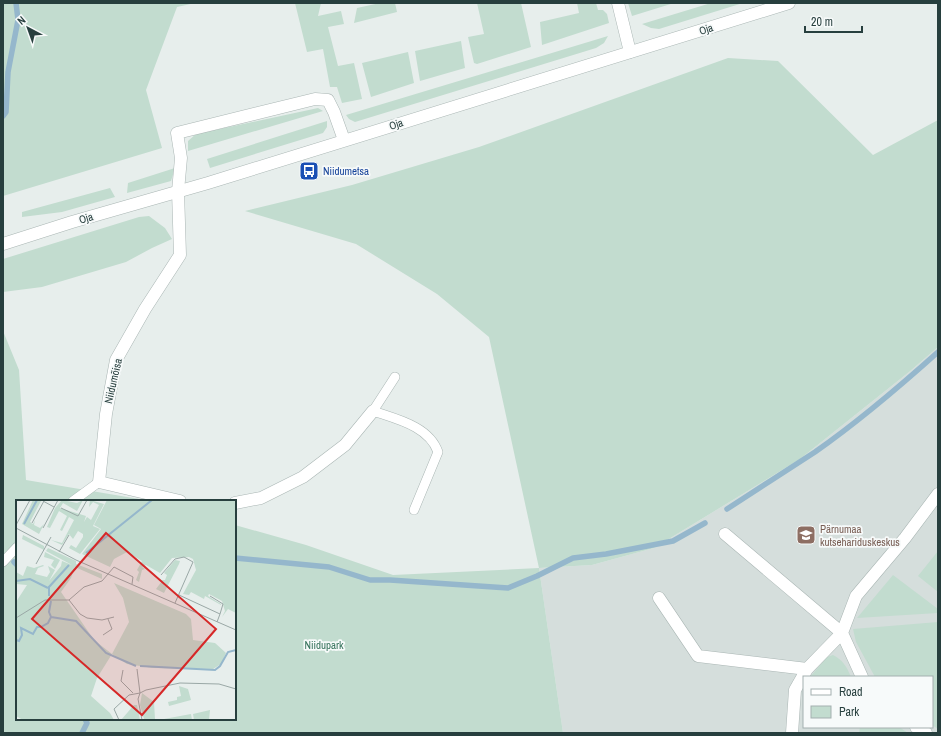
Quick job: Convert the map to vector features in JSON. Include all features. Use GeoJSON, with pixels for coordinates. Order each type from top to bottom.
{"type":"FeatureCollection","features":[{"type":"Feature","properties":{"kind":"street"},"geometry":{"type":"LineString","coordinates":[[618,3],[630,52]]}},
{"type":"Feature","properties":{"kind":"street","name":"Oja"},"geometry":{"type":"LineString","coordinates":[[3,244],[72,222],[215,181],[789,3]]}},
{"type":"Feature","properties":{"kind":"street","name":"Niidumõisa"},"geometry":{"type":"LineString","coordinates":[[99,482],[106,414],[116,360],[145,309],[180,255],[178,191],[181,158],[177,133],[315,99],[328,100],[344,140]]}},
{"type":"Feature","properties":{"kind":"street"},"geometry":{"type":"LineString","coordinates":[[236,503],[261,498],[303,477],[345,445],[373,411]]}},
{"type":"Feature","properties":{"kind":"street"},"geometry":{"type":"LineString","coordinates":[[99,482],[176,500]]}},
{"type":"Feature","properties":{"kind":"street"},"geometry":{"type":"LineString","coordinates":[[792,733],[795,690],[807,669],[842,633],[856,596],[905,538],[938,494]]}},
{"type":"Feature","properties":{"kind":"street"},"geometry":{"type":"LineString","coordinates":[[725,534],[842,633],[862,676]]}},
{"type":"Feature","properties":{"kind":"street"},"geometry":{"type":"LineString","coordinates":[[659,598],[698,656],[807,669]]}},
{"type":"Feature","properties":{"kind":"lane"},"geometry":{"type":"LineString","coordinates":[[395,377],[373,411],[420,430],[431,440],[438,452],[414,510]]}},
{"type":"Feature","properties":{"kind":"lane"},"geometry":{"type":"LineString","coordinates":[[74,500],[99,482]]}},
{"type":"Feature","properties":{"kind":"lane"},"geometry":{"type":"LineString","coordinates":[[3,562],[16,548]]}},
{"type":"Feature","properties":{"kind":"shaded area","name":"Pärnumaa kutsehariduskeskus"},"geometry":{"type":"Polygon","coordinates":[[[938,347],[938,733],[563,733],[539,568],[592,565],[654,548],[800,459],[938,347]]]}},
{"type":"Feature","properties":{"kind":"green space"},"geometry":{"type":"Polygon","coordinates":[[[3,3],[195,3],[177,7],[146,90],[162,148],[3,196],[3,3]]]}},
{"type":"Feature","properties":{"kind":"green space"},"geometry":{"type":"Polygon","coordinates":[[[295,3],[321,3],[318,16],[341,11],[344,24],[328,27],[338,66],[354,63],[362,99],[342,103],[337,87],[330,87],[323,49],[307,52],[295,3]]]}},
{"type":"Feature","properties":{"kind":"green space"},"geometry":{"type":"Polygon","coordinates":[[[380,3],[395,3],[397,12],[354,23],[357,8],[380,3]]]}},
{"type":"Feature","properties":{"kind":"green space"},"geometry":{"type":"Polygon","coordinates":[[[477,3],[521,3],[531,47],[477,64],[474,63],[468,37],[484,34],[477,3]]]}},
{"type":"Feature","properties":{"kind":"green space"},"geometry":{"type":"Polygon","coordinates":[[[577,3],[596,3],[598,10],[603,10],[607,14],[609,23],[542,45],[540,22],[579,13],[577,3]]]}},
{"type":"Feature","properties":{"kind":"green space"},"geometry":{"type":"Polygon","coordinates":[[[628,3],[674,3],[632,16],[628,3]]]}},
{"type":"Feature","properties":{"kind":"green space"},"geometry":{"type":"Polygon","coordinates":[[[711,3],[743,3],[659,29],[651,28],[642,24],[711,3]]]}},
{"type":"Feature","properties":{"kind":"green space"},"geometry":{"type":"Polygon","coordinates":[[[608,36],[604,43],[596,48],[355,122],[349,119],[346,115],[608,36]]]}},
{"type":"Feature","properties":{"kind":"green space"},"geometry":{"type":"Polygon","coordinates":[[[461,41],[465,68],[420,81],[415,51],[461,41]]]}},
{"type":"Feature","properties":{"kind":"green space"},"geometry":{"type":"Polygon","coordinates":[[[408,52],[414,83],[371,97],[362,63],[408,52]]]}},
{"type":"Feature","properties":{"kind":"green space"},"geometry":{"type":"Polygon","coordinates":[[[728,58],[778,61],[873,155],[938,120],[938,347],[800,459],[654,548],[592,565],[539,568],[489,337],[437,294],[356,244],[245,211],[352,185],[479,147],[728,58]]]}},
{"type":"Feature","properties":{"kind":"green space"},"geometry":{"type":"Polygon","coordinates":[[[318,108],[323,111],[188,151],[188,141],[196,134],[318,108]]]}},
{"type":"Feature","properties":{"kind":"green space"},"geometry":{"type":"Polygon","coordinates":[[[327,121],[327,127],[323,133],[210,168],[207,159],[327,121]]]}},
{"type":"Feature","properties":{"kind":"green space"},"geometry":{"type":"Polygon","coordinates":[[[175,168],[171,181],[127,193],[128,183],[175,168]]]}},
{"type":"Feature","properties":{"kind":"green space"},"geometry":{"type":"Polygon","coordinates":[[[110,188],[115,197],[62,212],[22,217],[22,212],[110,188]]]}},
{"type":"Feature","properties":{"kind":"green space"},"geometry":{"type":"Polygon","coordinates":[[[149,216],[165,228],[172,239],[126,262],[42,287],[3,292],[3,259],[139,217],[149,216]]]}},
{"type":"Feature","properties":{"kind":"green space","name":"Niidupark"},"geometry":{"type":"Polygon","coordinates":[[[3,331],[19,370],[26,480],[145,500],[16,500],[16,720],[236,720],[236,525],[306,545],[393,575],[539,568],[563,733],[3,733],[3,331]]]}},
{"type":"Feature","properties":{"kind":"green space"},"geometry":{"type":"Polygon","coordinates":[[[938,551],[937,575],[938,592],[918,576],[938,551]]]}},
{"type":"Feature","properties":{"kind":"green space"},"geometry":{"type":"Polygon","coordinates":[[[893,575],[938,609],[938,613],[857,618],[893,575]]]}},
{"type":"Feature","properties":{"kind":"green space"},"geometry":{"type":"Polygon","coordinates":[[[938,622],[938,729],[933,726],[933,676],[874,676],[856,642],[853,629],[938,622]]]}},
{"type":"Feature","properties":{"kind":"green space"},"geometry":{"type":"Polygon","coordinates":[[[833,655],[839,659],[844,664],[851,676],[811,676],[827,657],[833,655]]]}},
{"type":"Feature","properties":{"kind":"green space"},"geometry":{"type":"Polygon","coordinates":[[[860,728],[900,728],[908,733],[859,733],[860,728]]]}},
{"type":"Feature","properties":{"kind":"waterway"},"geometry":{"type":"LineString","coordinates":[[3,116],[6,112],[8,72],[18,20],[16,3]]}},
{"type":"Feature","properties":{"kind":"waterway"},"geometry":{"type":"LineString","coordinates":[[727,509],[831,441],[878,404],[938,352]]}},
{"type":"Feature","properties":{"kind":"waterway"},"geometry":{"type":"LineString","coordinates":[[236,558],[329,567],[370,580],[508,588],[537,576],[573,558],[606,554],[673,541],[705,523]]}},
{"type":"Feature","properties":{"kind":"waterway"},"geometry":{"type":"LineString","coordinates":[[82,733],[87,723],[86,720]]}},
{"type":"Feature","properties":{"kind":"place","name":"Niidumetsa"},"geometry":{"type":"Point","coordinates":[309,171]}},
{"type":"Feature","properties":{"kind":"place","name":"Pärnumaa kutsehariduskeskus"},"geometry":{"type":"Point","coordinates":[806,535]}}]}
